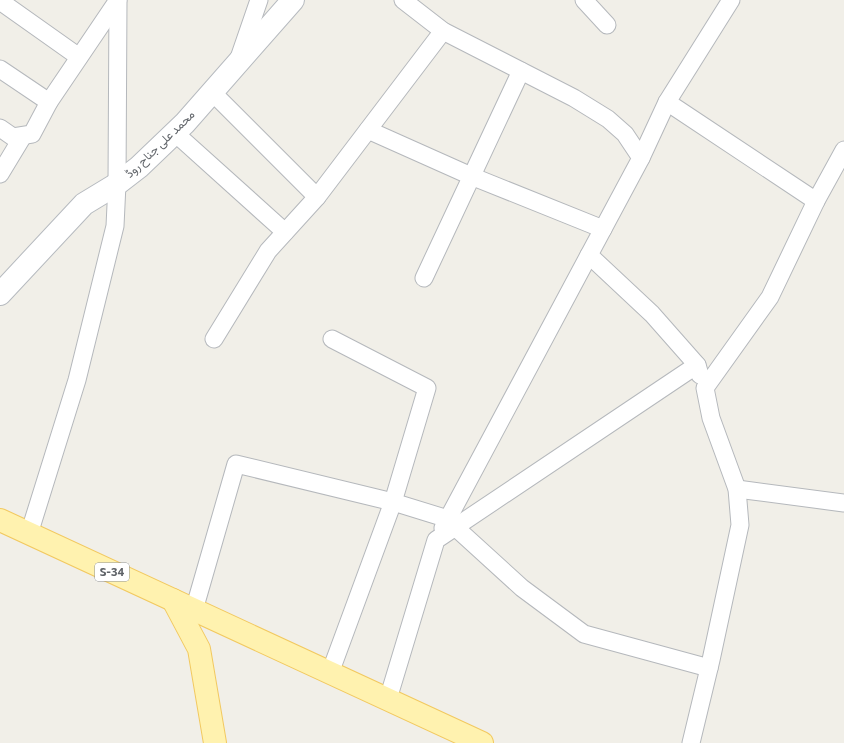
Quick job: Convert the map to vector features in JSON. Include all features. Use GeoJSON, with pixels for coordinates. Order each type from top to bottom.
{"type":"FeatureCollection","features":[{"type":"Feature","properties":{"kind":"main road","name":"محمد علی جناح روڈ"},"geometry":{"type":"LineString","coordinates":[[1,290],[84,204],[117,184],[139,167],[175,133],[293,0]]}},
{"type":"Feature","properties":{"kind":"main road","name":"S-34"},"geometry":{"type":"LineString","coordinates":[[0,520],[224,624]]}},
{"type":"Feature","properties":{"kind":"main road"},"geometry":{"type":"LineString","coordinates":[[173,600],[199,649],[215,743]]}},
{"type":"Feature","properties":{"kind":"main road"},"geometry":{"type":"LineString","coordinates":[[199,649],[224,624],[482,743]]}},
{"type":"Feature","properties":{"kind":"street"},"geometry":{"type":"LineString","coordinates":[[0,128],[13,138],[32,134],[49,102],[118,0]]}},
{"type":"Feature","properties":{"kind":"street"},"geometry":{"type":"LineString","coordinates":[[29,534],[77,380],[115,226],[117,184],[118,0]]}},
{"type":"Feature","properties":{"kind":"street"},"geometry":{"type":"LineString","coordinates":[[236,65],[259,0]]}},
{"type":"Feature","properties":{"kind":"street"},"geometry":{"type":"LineString","coordinates":[[403,0],[443,31],[574,98],[608,119],[625,134],[641,158]]}},
{"type":"Feature","properties":{"kind":"street"},"geometry":{"type":"LineString","coordinates":[[584,0],[607,25]]}},
{"type":"Feature","properties":{"kind":"street"},"geometry":{"type":"LineString","coordinates":[[388,699],[436,540],[451,523],[589,255],[641,158],[667,102],[731,0]]}},
{"type":"Feature","properties":{"kind":"street"},"geometry":{"type":"LineString","coordinates":[[0,2],[79,57]]}},
{"type":"Feature","properties":{"kind":"street"},"geometry":{"type":"LineString","coordinates":[[214,339],[268,251],[317,197],[443,31]]}},
{"type":"Feature","properties":{"kind":"street"},"geometry":{"type":"LineString","coordinates":[[0,69],[49,102]]}},
{"type":"Feature","properties":{"kind":"street"},"geometry":{"type":"LineString","coordinates":[[424,278],[521,71]]}},
{"type":"Feature","properties":{"kind":"street"},"geometry":{"type":"LineString","coordinates":[[212,92],[317,197]]}},
{"type":"Feature","properties":{"kind":"street"},"geometry":{"type":"LineString","coordinates":[[667,102],[816,201]]}},
{"type":"Feature","properties":{"kind":"street"},"geometry":{"type":"LineString","coordinates":[[368,130],[471,176],[603,229]]}},
{"type":"Feature","properties":{"kind":"street"},"geometry":{"type":"LineString","coordinates":[[175,133],[285,232]]}},
{"type":"Feature","properties":{"kind":"street"},"geometry":{"type":"LineString","coordinates":[[0,174],[23,136]]}},
{"type":"Feature","properties":{"kind":"street"},"geometry":{"type":"LineString","coordinates":[[705,388],[770,297],[816,201],[844,150]]}},
{"type":"Feature","properties":{"kind":"street"},"geometry":{"type":"LineString","coordinates":[[589,255],[652,314],[697,365],[705,388],[711,418],[737,489],[740,525],[691,743]]}},
{"type":"Feature","properties":{"kind":"street"},"geometry":{"type":"LineString","coordinates":[[330,673],[393,502],[427,388],[332,339]]}},
{"type":"Feature","properties":{"kind":"street"},"geometry":{"type":"LineString","coordinates":[[451,523],[697,365]]}},
{"type":"Feature","properties":{"kind":"street"},"geometry":{"type":"LineString","coordinates":[[194,610],[236,464],[393,502],[451,523],[522,588],[584,634],[709,668]]}},
{"type":"Feature","properties":{"kind":"street"},"geometry":{"type":"LineString","coordinates":[[737,489],[844,503]]}}]}
